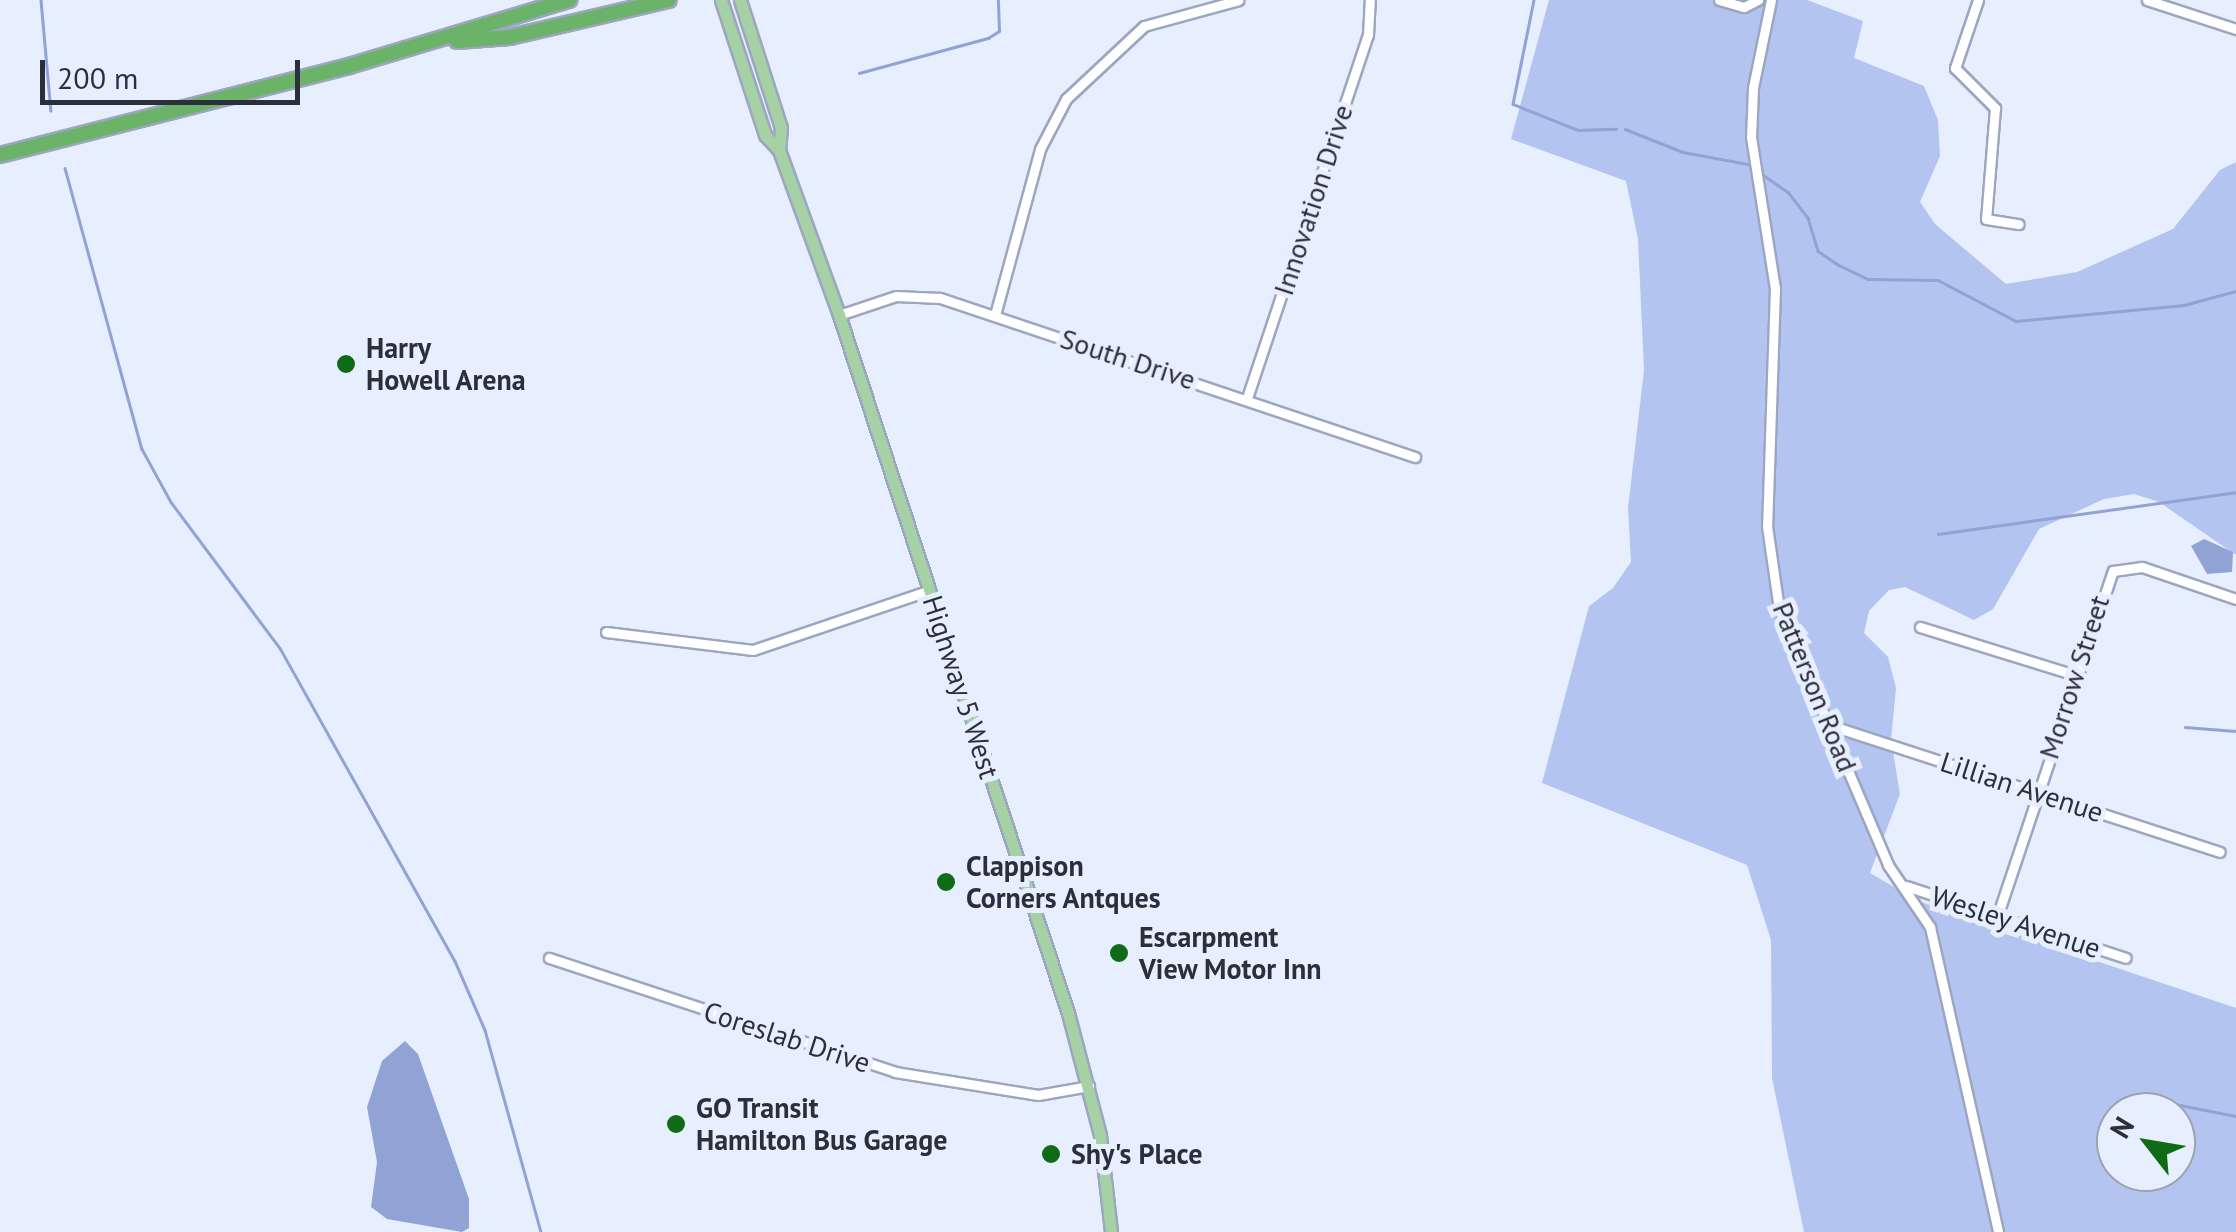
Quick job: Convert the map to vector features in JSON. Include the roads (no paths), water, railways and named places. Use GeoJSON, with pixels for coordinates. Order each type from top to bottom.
{"type":"FeatureCollection","features":[{"type":"Feature","properties":{"kind":"highway"},"geometry":{"type":"LineString","coordinates":[[0,156],[431,44],[570,0]]}},
{"type":"Feature","properties":{"kind":"highway"},"geometry":{"type":"LineString","coordinates":[[431,44],[510,36],[669,0]]}},
{"type":"Feature","properties":{"kind":"main road","name":"Highway 5 West"},"geometry":{"type":"LineString","coordinates":[[721,0],[765,135],[779,150],[840,315],[1089,1086],[1111,1232]]}},
{"type":"Feature","properties":{"kind":"main road","name":"Highway 5 West"},"geometry":{"type":"LineString","coordinates":[[740,0],[781,128],[779,150]]}},
{"type":"Feature","properties":{"kind":"street"},"geometry":{"type":"LineString","coordinates":[[995,316],[1040,149],[1066,99],[1144,26],[1240,0]]}},
{"type":"Feature","properties":{"kind":"street","name":"Innovation Drive"},"geometry":{"type":"LineString","coordinates":[[1247,398],[1368,35],[1370,0]]}},
{"type":"Feature","properties":{"kind":"street"},"geometry":{"type":"LineString","coordinates":[[1719,0],[1744,7],[1758,0]]}},
{"type":"Feature","properties":{"kind":"street","name":"Patterson Road"},"geometry":{"type":"LineString","coordinates":[[1770,0],[1753,88],[1751,137],[1775,288],[1767,526],[1779,609],[1823,723],[1888,864],[1930,927],[1950,994],[1998,1232]]}},
{"type":"Feature","properties":{"kind":"street"},"geometry":{"type":"LineString","coordinates":[[1978,0],[1955,68],[1995,108],[1986,219],[2019,224]]}},
{"type":"Feature","properties":{"kind":"street"},"geometry":{"type":"LineString","coordinates":[[2147,0],[2236,29]]}},
{"type":"Feature","properties":{"kind":"street","name":"South Drive"},"geometry":{"type":"LineString","coordinates":[[840,315],[919,293],[1415,456]]}},
{"type":"Feature","properties":{"kind":"street","name":"Morrow Street"},"geometry":{"type":"LineString","coordinates":[[1998,914],[2104,584],[2113,570],[2127,566],[2236,599]]}},
{"type":"Feature","properties":{"kind":"street"},"geometry":{"type":"LineString","coordinates":[[606,632],[753,650],[930,590]]}},
{"type":"Feature","properties":{"kind":"street"},"geometry":{"type":"LineString","coordinates":[[1920,627],[2075,675]]}},
{"type":"Feature","properties":{"kind":"street","name":"Lillian Avenue"},"geometry":{"type":"LineString","coordinates":[[1823,723],[2220,852]]}},
{"type":"Feature","properties":{"kind":"street","name":"Wesley Avenue"},"geometry":{"type":"LineString","coordinates":[[1906,886],[2126,958]]}},
{"type":"Feature","properties":{"kind":"street","name":"Coreslab Drive"},"geometry":{"type":"LineString","coordinates":[[549,958],[895,1072],[1038,1095],[1089,1086]]}},
{"type":"Feature","properties":{"kind":"waterway"},"geometry":{"type":"LineString","coordinates":[[41,0],[51,111]]}},
{"type":"Feature","properties":{"kind":"waterway"},"geometry":{"type":"LineString","coordinates":[[859,73],[988,38],[999,31],[998,0]]}},
{"type":"Feature","properties":{"kind":"waterway"},"geometry":{"type":"LineString","coordinates":[[1534,0],[1513,104],[1578,130],[1616,129]]}},
{"type":"Feature","properties":{"kind":"waterway"},"geometry":{"type":"LineString","coordinates":[[1625,129],[1683,152],[1748,164]]}},
{"type":"Feature","properties":{"kind":"waterway"},"geometry":{"type":"LineString","coordinates":[[65,168],[142,449],[171,502],[280,648],[455,961],[485,1030],[541,1232]]}},
{"type":"Feature","properties":{"kind":"waterway"},"geometry":{"type":"LineString","coordinates":[[1762,174],[1788,192],[1808,218],[1818,251],[1839,265],[1868,279],[1938,280],[2016,321],[2184,305],[2236,291]]}},
{"type":"Feature","properties":{"kind":"waterway"},"geometry":{"type":"LineString","coordinates":[[1938,534],[2236,492]]}},
{"type":"Feature","properties":{"kind":"waterway"},"geometry":{"type":"LineString","coordinates":[[2185,727],[2236,731]]}},
{"type":"Feature","properties":{"kind":"waterway"},"geometry":{"type":"LineString","coordinates":[[2196,1108],[2236,1116]]}},
{"type":"Feature","properties":{"kind":"place","name":"Harry Howell Arena"},"geometry":{"type":"Point","coordinates":[346,364]}},
{"type":"Feature","properties":{"kind":"place","name":"Clappison Corners Antques"},"geometry":{"type":"Point","coordinates":[946,882]}},
{"type":"Feature","properties":{"kind":"place","name":"Escarpment View Motor Inn"},"geometry":{"type":"Point","coordinates":[1119,953]}},
{"type":"Feature","properties":{"kind":"place","name":"GO Transit Hamilton Bus Garage"},"geometry":{"type":"Point","coordinates":[676,1124]}},
{"type":"Feature","properties":{"kind":"place","name":"Shy's Place"},"geometry":{"type":"Point","coordinates":[1051,1154]}}]}
